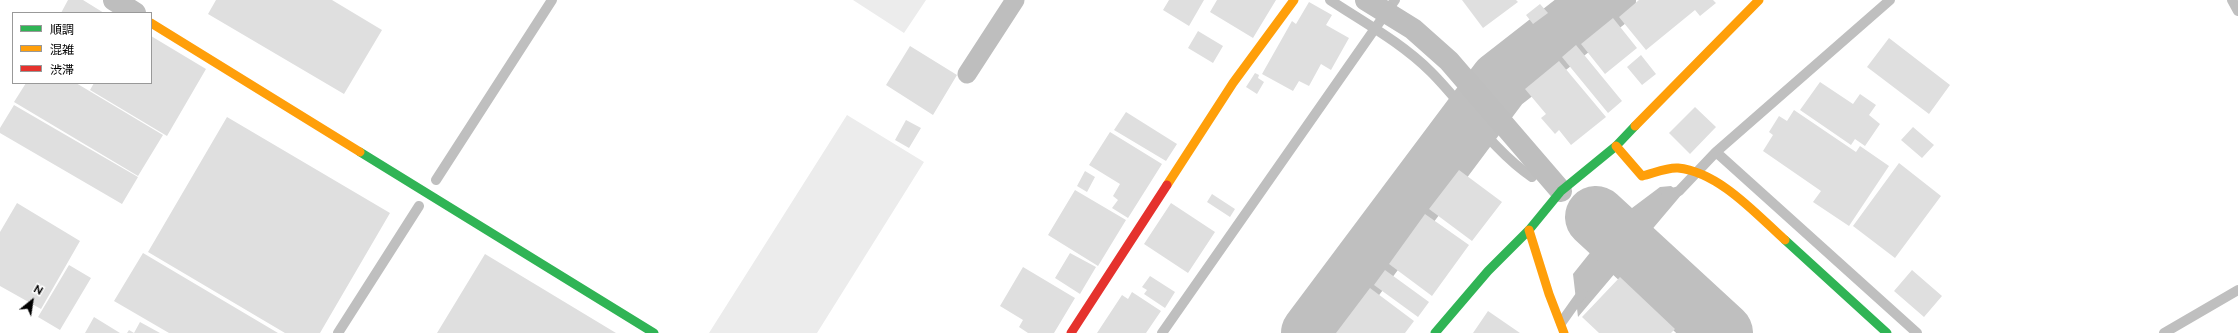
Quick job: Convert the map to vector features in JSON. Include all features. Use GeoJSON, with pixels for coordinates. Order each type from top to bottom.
{"type":"FeatureCollection","features":[{"type":"Feature","properties":{"kind":"street"},"geometry":{"type":"LineString","coordinates":[[114,0],[133,12]]}},
{"type":"Feature","properties":{"kind":"street"},"geometry":{"type":"LineString","coordinates":[[1071,333],[1233,83],[1294,0]]}},
{"type":"Feature","properties":{"kind":"street"},"geometry":{"type":"LineString","coordinates":[[1435,333],[1488,271],[1529,230],[1561,191],[1616,146],[1759,0]]}},
{"type":"Feature","properties":{"kind":"street"},"geometry":{"type":"LineString","coordinates":[[1372,4],[1413,29],[1450,61],[1561,191]]}},
{"type":"Feature","properties":{"kind":"street"},"geometry":{"type":"LineString","coordinates":[[152,24],[654,333]]}},
{"type":"Feature","properties":{"kind":"street"},"geometry":{"type":"LineString","coordinates":[[1616,146],[1642,176],[1677,168],[1706,176],[1739,198],[1887,333]]}},
{"type":"Feature","properties":{"kind":"street"},"geometry":{"type":"LineString","coordinates":[[1529,230],[1556,314],[1564,333]]}},
{"type":"Feature","properties":{"kind":"lane"},"geometry":{"type":"LineString","coordinates":[[967,74],[1015,0]]}},
{"type":"Feature","properties":{"kind":"shaded area"},"geometry":{"type":"Polygon","coordinates":[[[853,0],[926,0],[904,33],[853,0]]]}},
{"type":"Feature","properties":{"kind":"shaded area"},"geometry":{"type":"Polygon","coordinates":[[[847,115],[924,162],[817,333],[709,333],[847,115]]]}},
{"type":"Feature","properties":{"kind":"shaded area"},"geometry":{"type":"Polygon","coordinates":[[[1671,186],[1682,194],[1578,317],[1573,274],[1597,244],[1588,223],[1601,209],[1620,217],[1660,187],[1671,186]]]}},
{"type":"Feature","properties":{"kind":"building"},"geometry":{"type":"Polygon","coordinates":[[[68,0],[83,0],[102,12],[62,12],[68,0]]]}},
{"type":"Feature","properties":{"kind":"building"},"geometry":{"type":"Polygon","coordinates":[[[216,0],[332,0],[382,30],[344,94],[208,14],[216,0]]]}},
{"type":"Feature","properties":{"kind":"building"},"geometry":{"type":"Polygon","coordinates":[[[1169,0],[1204,0],[1189,26],[1163,10],[1169,0]]]}},
{"type":"Feature","properties":{"kind":"building"},"geometry":{"type":"Polygon","coordinates":[[[1217,0],[1276,0],[1253,38],[1210,12],[1217,0]]]}},
{"type":"Feature","properties":{"kind":"building"},"geometry":{"type":"Polygon","coordinates":[[[1462,0],[1516,0],[1518,2],[1483,28],[1462,0]]]}},
{"type":"Feature","properties":{"kind":"building"},"geometry":{"type":"Polygon","coordinates":[[[1639,0],[1713,0],[1716,3],[1700,16],[1695,10],[1646,50],[1619,17],[1639,0]]]}},
{"type":"Feature","properties":{"kind":"building"},"geometry":{"type":"Polygon","coordinates":[[[1309,2],[1332,15],[1326,25],[1349,38],[1331,70],[1321,64],[1309,86],[1299,81],[1293,91],[1262,74],[1292,21],[1296,24],[1309,2]]]}},
{"type":"Feature","properties":{"kind":"building"},"geometry":{"type":"Polygon","coordinates":[[[1540,4],[1548,13],[1533,24],[1526,15],[1540,4]]]}},
{"type":"Feature","properties":{"kind":"building"},"geometry":{"type":"Polygon","coordinates":[[[1613,18],[1637,48],[1605,74],[1581,44],[1613,18]]]}},
{"type":"Feature","properties":{"kind":"building"},"geometry":{"type":"Polygon","coordinates":[[[1198,31],[1223,46],[1213,63],[1188,48],[1198,31]]]}},
{"type":"Feature","properties":{"kind":"building"},"geometry":{"type":"Polygon","coordinates":[[[152,37],[206,69],[167,136],[90,90],[93,84],[152,84],[152,37]]]}},
{"type":"Feature","properties":{"kind":"building"},"geometry":{"type":"Polygon","coordinates":[[[1889,38],[1950,85],[1929,114],[1867,67],[1889,38]]]}},
{"type":"Feature","properties":{"kind":"building"},"geometry":{"type":"Polygon","coordinates":[[[1576,45],[1622,101],[1608,113],[1562,57],[1576,45]]]}},
{"type":"Feature","properties":{"kind":"building"},"geometry":{"type":"Polygon","coordinates":[[[910,46],[957,75],[933,115],[886,85],[910,46]]]}},
{"type":"Feature","properties":{"kind":"building"},"geometry":{"type":"Polygon","coordinates":[[[1641,55],[1656,74],[1642,85],[1627,67],[1641,55]]]}},
{"type":"Feature","properties":{"kind":"building"},"geometry":{"type":"Polygon","coordinates":[[[1559,61],[1606,117],[1571,145],[1559,130],[1555,134],[1541,118],[1546,114],[1525,89],[1559,61]]]}},
{"type":"Feature","properties":{"kind":"building"},"geometry":{"type":"Polygon","coordinates":[[[1255,73],[1259,75],[1258,78],[1264,82],[1257,94],[1246,87],[1255,73]]]}},
{"type":"Feature","properties":{"kind":"building"},"geometry":{"type":"Polygon","coordinates":[[[1820,82],[1853,104],[1860,94],[1876,105],[1869,115],[1880,124],[1865,146],[1855,139],[1851,145],[1800,110],[1820,82]]]}},
{"type":"Feature","properties":{"kind":"building"},"geometry":{"type":"Polygon","coordinates":[[[25,84],[78,84],[163,135],[138,176],[14,102],[25,84]]]}},
{"type":"Feature","properties":{"kind":"building"},"geometry":{"type":"Polygon","coordinates":[[[14,105],[138,177],[122,204],[0,133],[0,128],[14,105]]]}},
{"type":"Feature","properties":{"kind":"building"},"geometry":{"type":"Polygon","coordinates":[[[1695,107],[1716,127],[1690,154],[1669,133],[1695,107]]]}},
{"type":"Feature","properties":{"kind":"building"},"geometry":{"type":"Polygon","coordinates":[[[1794,110],[1856,152],[1860,146],[1889,166],[1849,226],[1813,202],[1821,191],[1763,151],[1773,135],[1769,132],[1779,116],[1787,121],[1794,110]]]}},
{"type":"Feature","properties":{"kind":"building"},"geometry":{"type":"Polygon","coordinates":[[[1126,112],[1177,144],[1166,161],[1114,130],[1126,112]]]}},
{"type":"Feature","properties":{"kind":"building"},"geometry":{"type":"Polygon","coordinates":[[[227,117],[390,213],[320,333],[285,333],[148,252],[227,117]]]}},
{"type":"Feature","properties":{"kind":"building"},"geometry":{"type":"Polygon","coordinates":[[[906,120],[921,128],[909,148],[895,140],[906,120]]]}},
{"type":"Feature","properties":{"kind":"building"},"geometry":{"type":"Polygon","coordinates":[[[1913,127],[1934,145],[1922,158],[1901,140],[1913,127]]]}},
{"type":"Feature","properties":{"kind":"building"},"geometry":{"type":"Polygon","coordinates":[[[1110,132],[1162,164],[1128,218],[1112,208],[1118,200],[1113,196],[1120,184],[1089,165],[1110,132]]]}},
{"type":"Feature","properties":{"kind":"building"},"geometry":{"type":"Polygon","coordinates":[[[1899,163],[1941,196],[1895,258],[1853,226],[1899,163]]]}},
{"type":"Feature","properties":{"kind":"building"},"geometry":{"type":"Polygon","coordinates":[[[1459,170],[1502,202],[1472,241],[1429,209],[1459,170]]]}},
{"type":"Feature","properties":{"kind":"building"},"geometry":{"type":"Polygon","coordinates":[[[1085,171],[1095,177],[1087,192],[1077,186],[1085,171]]]}},
{"type":"Feature","properties":{"kind":"building"},"geometry":{"type":"Polygon","coordinates":[[[1075,190],[1126,220],[1098,266],[1048,235],[1075,190]]]}},
{"type":"Feature","properties":{"kind":"building"},"geometry":{"type":"Polygon","coordinates":[[[1212,194],[1235,209],[1230,217],[1207,202],[1212,194]]]}},
{"type":"Feature","properties":{"kind":"building"},"geometry":{"type":"Polygon","coordinates":[[[17,203],[80,241],[41,309],[0,286],[0,232],[17,203]]]}},
{"type":"Feature","properties":{"kind":"building"},"geometry":{"type":"Polygon","coordinates":[[[1171,203],[1215,232],[1188,273],[1144,244],[1171,203]]]}},
{"type":"Feature","properties":{"kind":"building"},"geometry":{"type":"Polygon","coordinates":[[[1425,214],[1469,245],[1432,296],[1389,264],[1425,214]]]}},
{"type":"Feature","properties":{"kind":"building"},"geometry":{"type":"Polygon","coordinates":[[[143,253],[278,333],[169,333],[114,301],[143,253]]]}},
{"type":"Feature","properties":{"kind":"building"},"geometry":{"type":"Polygon","coordinates":[[[1070,253],[1096,267],[1080,294],[1055,278],[1070,253]]]}},
{"type":"Feature","properties":{"kind":"building"},"geometry":{"type":"Polygon","coordinates":[[[485,254],[616,333],[437,333],[485,254]]]}},
{"type":"Feature","properties":{"kind":"building"},"geometry":{"type":"Polygon","coordinates":[[[69,265],[91,278],[60,330],[38,317],[69,265]]]}},
{"type":"Feature","properties":{"kind":"building"},"geometry":{"type":"Polygon","coordinates":[[[1023,267],[1075,298],[1054,333],[1028,333],[1019,327],[1023,320],[1000,306],[1023,267]]]}},
{"type":"Feature","properties":{"kind":"building"},"geometry":{"type":"Polygon","coordinates":[[[1385,270],[1429,302],[1418,317],[1374,285],[1385,270]]]}},
{"type":"Feature","properties":{"kind":"building"},"geometry":{"type":"Polygon","coordinates":[[[1912,270],[1942,296],[1924,317],[1894,291],[1912,270]]]}},
{"type":"Feature","properties":{"kind":"building"},"geometry":{"type":"Polygon","coordinates":[[[1150,276],[1175,292],[1165,308],[1144,294],[1147,290],[1142,287],[1150,276]]]}},
{"type":"Feature","properties":{"kind":"building"},"geometry":{"type":"Polygon","coordinates":[[[1620,277],[1675,329],[1671,333],[1599,333],[1582,317],[1620,277]]]}},
{"type":"Feature","properties":{"kind":"building"},"geometry":{"type":"Polygon","coordinates":[[[1370,288],[1414,321],[1405,333],[1336,333],[1370,288]]]}},
{"type":"Feature","properties":{"kind":"building"},"geometry":{"type":"Polygon","coordinates":[[[1132,292],[1161,311],[1146,333],[1097,333],[1122,295],[1128,299],[1132,292]]]}},
{"type":"Feature","properties":{"kind":"building"},"geometry":{"type":"Polygon","coordinates":[[[1488,311],[1520,333],[1473,333],[1488,311]]]}},
{"type":"Feature","properties":{"kind":"building"},"geometry":{"type":"Polygon","coordinates":[[[94,317],[120,333],[85,333],[94,317]]]}},
{"type":"Feature","properties":{"kind":"building"},"geometry":{"type":"Polygon","coordinates":[[[140,322],[160,333],[134,333],[140,322]]]}},
{"type":"Feature","properties":{"kind":"building"},"geometry":{"type":"Polygon","coordinates":[[[129,330],[134,333],[127,333],[129,330]]]}},
{"type":"Feature","properties":{"kind":"waterway"},"geometry":{"type":"LineString","coordinates":[[436,180],[552,0]]}},
{"type":"Feature","properties":{"kind":"waterway"},"geometry":{"type":"LineString","coordinates":[[1330,0],[1383,34],[1420,62],[1443,85],[1491,141],[1532,177]]}},
{"type":"Feature","properties":{"kind":"waterway"},"geometry":{"type":"LineString","coordinates":[[1162,333],[1395,0]]}},
{"type":"Feature","properties":{"kind":"waterway"},"geometry":{"type":"LineString","coordinates":[[1312,333],[1500,82],[1605,0]]}},
{"type":"Feature","properties":{"kind":"waterway"},"geometry":{"type":"LineString","coordinates":[[1666,195],[1679,191],[1716,152],[1890,0]]}},
{"type":"Feature","properties":{"kind":"waterway"},"geometry":{"type":"LineString","coordinates":[[2232,0],[2238,11]]}},
{"type":"Feature","properties":{"kind":"waterway"},"geometry":{"type":"LineString","coordinates":[[1716,152],[1917,333]]}},
{"type":"Feature","properties":{"kind":"waterway"},"geometry":{"type":"LineString","coordinates":[[338,333],[419,206]]}},
{"type":"Feature","properties":{"kind":"waterway"},"geometry":{"type":"LineString","coordinates":[[1596,217],[1722,333]]}},
{"type":"Feature","properties":{"kind":"waterway"},"geometry":{"type":"LineString","coordinates":[[2164,333],[2238,290]]}},
{"type":"Feature","properties":{"kind":"waterway"},"geometry":{"type":"LineString","coordinates":[[1561,323],[1583,292]]}},
{"type":"Feature","properties":{"kind":"traffic: fast"},"geometry":{"type":"LineString","coordinates":[[1435,333],[1488,271],[1529,230],[1561,191],[1616,146],[1635,126]]}},
{"type":"Feature","properties":{"kind":"traffic: fast"},"geometry":{"type":"LineString","coordinates":[[360,152],[654,333]]}},
{"type":"Feature","properties":{"kind":"traffic: fast"},"geometry":{"type":"LineString","coordinates":[[1785,240],[1887,333]]}},
{"type":"Feature","properties":{"kind":"traffic: slow"},"geometry":{"type":"LineString","coordinates":[[1167,185],[1233,83],[1294,0]]}},
{"type":"Feature","properties":{"kind":"traffic: slow"},"geometry":{"type":"LineString","coordinates":[[1635,126],[1759,0]]}},
{"type":"Feature","properties":{"kind":"traffic: slow"},"geometry":{"type":"LineString","coordinates":[[152,24],[360,152]]}},
{"type":"Feature","properties":{"kind":"traffic: slow"},"geometry":{"type":"LineString","coordinates":[[1616,146],[1642,176],[1678,168],[1693,171],[1708,177],[1736,196],[1785,240]]}},
{"type":"Feature","properties":{"kind":"traffic: slow"},"geometry":{"type":"LineString","coordinates":[[1529,230],[1549,294],[1564,333]]}},
{"type":"Feature","properties":{"kind":"traffic: jam"},"geometry":{"type":"LineString","coordinates":[[1071,333],[1167,185]]}}]}
